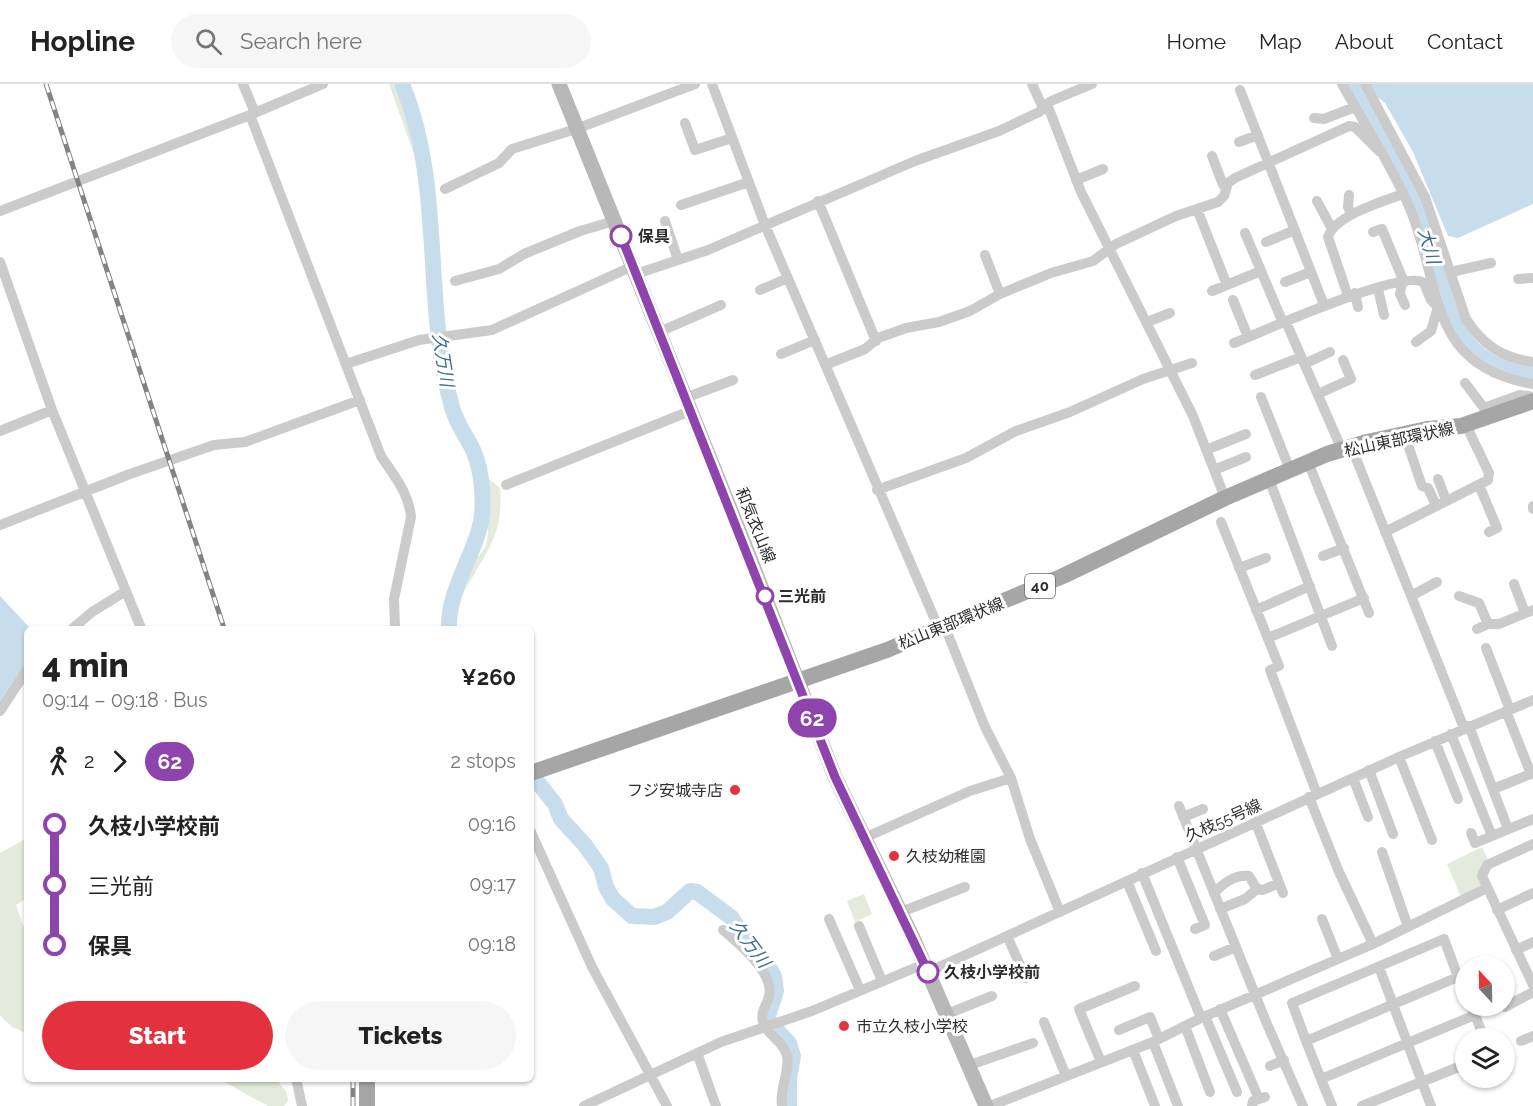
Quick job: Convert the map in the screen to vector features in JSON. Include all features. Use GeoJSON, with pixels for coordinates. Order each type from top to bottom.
{"type":"FeatureCollection","features":[{"type":"Feature","properties":{"kind":"main road","name":"和気衣山線"},"geometry":{"type":"LineString","coordinates":[[559,84],[835,777],[901,912],[988,1106]]}},
{"type":"Feature","properties":{"kind":"main road","name":"松山東部環状線"},"geometry":{"type":"LineString","coordinates":[[537,771],[798,681],[942,628],[1063,576],[1225,498],[1308,462],[1346,448],[1427,429],[1466,425],[1533,400]]}},
{"type":"Feature","properties":{"kind":"main road"},"geometry":{"type":"LineString","coordinates":[[367,1082],[368,1106]]}},
{"type":"Feature","properties":{"kind":"street"},"geometry":{"type":"LineString","coordinates":[[243,84],[381,456],[404,490],[410,507],[411,517],[392,612],[395,626]]}},
{"type":"Feature","properties":{"kind":"street"},"geometry":{"type":"LineString","coordinates":[[0,211],[253,114],[323,84]]}},
{"type":"Feature","properties":{"kind":"street"},"geometry":{"type":"LineString","coordinates":[[445,189],[498,162],[512,148],[576,129],[695,84]]}},
{"type":"Feature","properties":{"kind":"street"},"geometry":{"type":"LineString","coordinates":[[712,84],[765,225],[876,490],[942,628],[985,727],[1011,778],[1030,839],[1060,912]]}},
{"type":"Feature","properties":{"kind":"street"},"geometry":{"type":"LineString","coordinates":[[1032,84],[1045,106],[1076,180],[1171,371],[1225,498]]}},
{"type":"Feature","properties":{"kind":"street"},"geometry":{"type":"LineString","coordinates":[[346,364],[430,338],[492,330],[508,324],[568,294],[634,270],[678,260],[915,160],[999,132],[1045,106],[1092,84]]}},
{"type":"Feature","properties":{"kind":"street"},"geometry":{"type":"LineString","coordinates":[[1342,84],[1403,194],[1414,220],[1438,308],[1431,331],[1416,342]]}},
{"type":"Feature","properties":{"kind":"street"},"geometry":{"type":"LineString","coordinates":[[1365,84],[1425,197],[1466,319],[1476,333],[1495,351],[1510,358],[1533,362]]}},
{"type":"Feature","properties":{"kind":"street"},"geometry":{"type":"LineString","coordinates":[[1240,90],[1324,305]]}},
{"type":"Feature","properties":{"kind":"street"},"geometry":{"type":"LineString","coordinates":[[1314,118],[1324,119],[1355,106]]}},
{"type":"Feature","properties":{"kind":"street"},"geometry":{"type":"LineString","coordinates":[[685,123],[695,150],[732,138]]}},
{"type":"Feature","properties":{"kind":"street"},"geometry":{"type":"LineString","coordinates":[[825,364],[865,349],[876,341],[906,328],[933,324],[970,311],[1000,294],[1051,273],[1093,261],[1111,248],[1176,216],[1222,199],[1231,180],[1352,125],[1380,152]]}},
{"type":"Feature","properties":{"kind":"street"},"geometry":{"type":"LineString","coordinates":[[1239,142],[1258,135]]}},
{"type":"Feature","properties":{"kind":"street"},"geometry":{"type":"LineString","coordinates":[[1212,156],[1223,185],[1227,186]]}},
{"type":"Feature","properties":{"kind":"street"},"geometry":{"type":"LineString","coordinates":[[1076,180],[1103,170]]}},
{"type":"Feature","properties":{"kind":"street"},"geometry":{"type":"LineString","coordinates":[[681,206],[749,183]]}},
{"type":"Feature","properties":{"kind":"street"},"geometry":{"type":"LineString","coordinates":[[1358,307],[1328,237],[1332,229],[1351,215],[1403,194]]}},
{"type":"Feature","properties":{"kind":"street"},"geometry":{"type":"LineString","coordinates":[[1349,195],[1348,207],[1351,215]]}},
{"type":"Feature","properties":{"kind":"street"},"geometry":{"type":"LineString","coordinates":[[818,201],[876,341]]}},
{"type":"Feature","properties":{"kind":"street"},"geometry":{"type":"LineString","coordinates":[[1317,201],[1332,229]]}},
{"type":"Feature","properties":{"kind":"street"},"geometry":{"type":"LineString","coordinates":[[1197,209],[1227,285]]}},
{"type":"Feature","properties":{"kind":"street"},"geometry":{"type":"LineString","coordinates":[[455,281],[499,268],[533,250],[614,221]]}},
{"type":"Feature","properties":{"kind":"street"},"geometry":{"type":"LineString","coordinates":[[665,221],[678,260]]}},
{"type":"Feature","properties":{"kind":"street"},"geometry":{"type":"LineString","coordinates":[[1373,232],[1382,229],[1403,282],[1400,294],[1405,304]]}},
{"type":"Feature","properties":{"kind":"street"},"geometry":{"type":"LineString","coordinates":[[1266,242],[1295,230]]}},
{"type":"Feature","properties":{"kind":"street"},"geometry":{"type":"LineString","coordinates":[[1245,233],[1318,394],[1385,531],[1508,829]]}},
{"type":"Feature","properties":{"kind":"street"},"geometry":{"type":"LineString","coordinates":[[985,255],[1000,294]]}},
{"type":"Feature","properties":{"kind":"street"},"geometry":{"type":"LineString","coordinates":[[0,262],[52,410],[140,626]]}},
{"type":"Feature","properties":{"kind":"street"},"geometry":{"type":"LineString","coordinates":[[1450,272],[1491,262]]}},
{"type":"Feature","properties":{"kind":"street"},"geometry":{"type":"LineString","coordinates":[[1212,291],[1261,271]]}},
{"type":"Feature","properties":{"kind":"street"},"geometry":{"type":"LineString","coordinates":[[1286,282],[1311,272]]}},
{"type":"Feature","properties":{"kind":"street"},"geometry":{"type":"LineString","coordinates":[[760,290],[788,278]]}},
{"type":"Feature","properties":{"kind":"street"},"geometry":{"type":"LineString","coordinates":[[1518,279],[1533,278]]}},
{"type":"Feature","properties":{"kind":"street"},"geometry":{"type":"LineString","coordinates":[[1234,343],[1352,294],[1419,279],[1438,308],[1449,332],[1465,354],[1502,377],[1533,384]]}},
{"type":"Feature","properties":{"kind":"street"},"geometry":{"type":"LineString","coordinates":[[1378,289],[1384,315]]}},
{"type":"Feature","properties":{"kind":"street"},"geometry":{"type":"LineString","coordinates":[[1233,300],[1248,337]]}},
{"type":"Feature","properties":{"kind":"street"},"geometry":{"type":"LineString","coordinates":[[659,332],[721,305]]}},
{"type":"Feature","properties":{"kind":"street"},"geometry":{"type":"LineString","coordinates":[[1147,322],[1170,313]]}},
{"type":"Feature","properties":{"kind":"street"},"geometry":{"type":"LineString","coordinates":[[781,354],[815,340]]}},
{"type":"Feature","properties":{"kind":"street"},"geometry":{"type":"LineString","coordinates":[[1255,375],[1330,352]]}},
{"type":"Feature","properties":{"kind":"street"},"geometry":{"type":"LineString","coordinates":[[1318,394],[1350,379],[1342,360]]}},
{"type":"Feature","properties":{"kind":"street"},"geometry":{"type":"LineString","coordinates":[[876,490],[966,458],[1016,431],[1070,412],[1143,379],[1192,363]]}},
{"type":"Feature","properties":{"kind":"street"},"geometry":{"type":"LineString","coordinates":[[507,485],[688,405],[733,380]]}},
{"type":"Feature","properties":{"kind":"street"},"geometry":{"type":"LineString","coordinates":[[1465,383],[1484,408],[1520,395],[1529,396],[1533,400]]}},
{"type":"Feature","properties":{"kind":"street"},"geometry":{"type":"LineString","coordinates":[[1261,397],[1290,470]]}},
{"type":"Feature","properties":{"kind":"street"},"geometry":{"type":"LineString","coordinates":[[0,525],[214,445],[244,442],[360,400]]}},
{"type":"Feature","properties":{"kind":"street"},"geometry":{"type":"LineString","coordinates":[[0,431],[52,410]]}},
{"type":"Feature","properties":{"kind":"street"},"geometry":{"type":"LineString","coordinates":[[1385,531],[1488,480],[1489,473],[1466,425]]}},
{"type":"Feature","properties":{"kind":"street"},"geometry":{"type":"LineString","coordinates":[[1206,450],[1246,434]]}},
{"type":"Feature","properties":{"kind":"street"},"geometry":{"type":"LineString","coordinates":[[1409,448],[1422,486],[1428,488],[1436,505]]}},
{"type":"Feature","properties":{"kind":"street"},"geometry":{"type":"LineString","coordinates":[[1214,470],[1246,458]]}},
{"type":"Feature","properties":{"kind":"street"},"geometry":{"type":"LineString","coordinates":[[1308,462],[1369,613]]}},
{"type":"Feature","properties":{"kind":"street"},"geometry":{"type":"LineString","coordinates":[[1269,479],[1332,646]]}},
{"type":"Feature","properties":{"kind":"street"},"geometry":{"type":"LineString","coordinates":[[1438,479],[1446,500]]}},
{"type":"Feature","properties":{"kind":"street"},"geometry":{"type":"LineString","coordinates":[[1479,485],[1497,528],[1489,532]]}},
{"type":"Feature","properties":{"kind":"street"},"geometry":{"type":"LineString","coordinates":[[1221,522],[1279,666],[1270,670],[1339,872],[1373,944]]}},
{"type":"Feature","properties":{"kind":"street"},"geometry":{"type":"LineString","coordinates":[[1323,556],[1344,548]]}},
{"type":"Feature","properties":{"kind":"street"},"geometry":{"type":"LineString","coordinates":[[1239,568],[1266,558]]}},
{"type":"Feature","properties":{"kind":"street"},"geometry":{"type":"LineString","coordinates":[[1411,596],[1437,582]]}},
{"type":"Feature","properties":{"kind":"street"},"geometry":{"type":"LineString","coordinates":[[1476,629],[1488,624],[1499,624],[1529,611],[1514,584]]}},
{"type":"Feature","properties":{"kind":"street"},"geometry":{"type":"LineString","coordinates":[[1256,610],[1310,586]]}},
{"type":"Feature","properties":{"kind":"street"},"geometry":{"type":"LineString","coordinates":[[75,626],[92,612],[126,591]]}},
{"type":"Feature","properties":{"kind":"street"},"geometry":{"type":"LineString","coordinates":[[1459,596],[1479,603],[1488,624]]}},
{"type":"Feature","properties":{"kind":"street"},"geometry":{"type":"LineString","coordinates":[[1268,638],[1364,598]]}},
{"type":"Feature","properties":{"kind":"street"},"geometry":{"type":"LineString","coordinates":[[1486,648],[1532,773],[1493,789]]}},
{"type":"Feature","properties":{"kind":"street"},"geometry":{"type":"LineString","coordinates":[[0,711],[24,675]]}},
{"type":"Feature","properties":{"kind":"street","name":"久枝55号線"},"geometry":{"type":"LineString","coordinates":[[584,1106],[721,1042],[771,1027],[882,981],[926,968],[1006,936],[1353,777],[1533,700]]}},
{"type":"Feature","properties":{"kind":"street"},"geometry":{"type":"LineString","coordinates":[[1451,734],[1492,836]]}},
{"type":"Feature","properties":{"kind":"street"},"geometry":{"type":"LineString","coordinates":[[1435,741],[1458,800]]}},
{"type":"Feature","properties":{"kind":"street"},"geometry":{"type":"LineString","coordinates":[[1399,757],[1415,809],[1432,840]]}},
{"type":"Feature","properties":{"kind":"street"},"geometry":{"type":"LineString","coordinates":[[1369,770],[1393,834]]}},
{"type":"Feature","properties":{"kind":"street"},"geometry":{"type":"LineString","coordinates":[[1353,777],[1368,817]]}},
{"type":"Feature","properties":{"kind":"street"},"geometry":{"type":"LineString","coordinates":[[864,838],[970,791],[1011,778]]}},
{"type":"Feature","properties":{"kind":"street"},"geometry":{"type":"LineString","coordinates":[[1179,806],[1303,1106]]}},
{"type":"Feature","properties":{"kind":"street"},"geometry":{"type":"LineString","coordinates":[[1184,817],[1203,809]]}},
{"type":"Feature","properties":{"kind":"street"},"geometry":{"type":"LineString","coordinates":[[1471,833],[1475,843],[1533,819]]}},
{"type":"Feature","properties":{"kind":"street"},"geometry":{"type":"LineString","coordinates":[[1214,894],[1223,884],[1245,875],[1249,876],[1257,889],[1281,888],[1255,821]]}},
{"type":"Feature","properties":{"kind":"street"},"geometry":{"type":"LineString","coordinates":[[534,839],[592,967],[652,1074],[667,1106]]}},
{"type":"Feature","properties":{"kind":"street"},"geometry":{"type":"LineString","coordinates":[[1533,844],[1487,865],[1482,876],[1533,986]]}},
{"type":"Feature","properties":{"kind":"street"},"geometry":{"type":"LineString","coordinates":[[1382,852],[1408,927]]}},
{"type":"Feature","properties":{"kind":"street"},"geometry":{"type":"LineString","coordinates":[[1177,857],[1205,925],[1196,929]]}},
{"type":"Feature","properties":{"kind":"street"},"geometry":{"type":"LineString","coordinates":[[1143,873],[1237,1092]]}},
{"type":"Feature","properties":{"kind":"street"},"geometry":{"type":"LineString","coordinates":[[1127,880],[1156,951]]}},
{"type":"Feature","properties":{"kind":"street"},"geometry":{"type":"LineString","coordinates":[[901,912],[965,887]]}},
{"type":"Feature","properties":{"kind":"street"},"geometry":{"type":"LineString","coordinates":[[988,1106],[1156,1040],[1203,1017],[1373,944],[1487,888]]}},
{"type":"Feature","properties":{"kind":"street"},"geometry":{"type":"LineString","coordinates":[[1220,909],[1245,899],[1257,889]]}},
{"type":"Feature","properties":{"kind":"street"},"geometry":{"type":"LineString","coordinates":[[1497,910],[1533,893]]}},
{"type":"Feature","properties":{"kind":"street"},"geometry":{"type":"LineString","coordinates":[[830,918],[837,948],[860,990]]}},
{"type":"Feature","properties":{"kind":"street"},"geometry":{"type":"LineString","coordinates":[[1322,919],[1338,959]]}},
{"type":"Feature","properties":{"kind":"street"},"geometry":{"type":"LineString","coordinates":[[859,926],[882,981]]}},
{"type":"Feature","properties":{"kind":"street"},"geometry":{"type":"LineString","coordinates":[[723,930],[741,944],[765,972],[770,984],[770,996],[762,1011],[787,1055],[782,1106]]}},
{"type":"Feature","properties":{"kind":"street"},"geometry":{"type":"LineString","coordinates":[[1006,936],[1026,978]]}},
{"type":"Feature","properties":{"kind":"street"},"geometry":{"type":"LineString","coordinates":[[1332,1106],[1292,1003],[1444,939],[1455,969]]}},
{"type":"Feature","properties":{"kind":"street"},"geometry":{"type":"LineString","coordinates":[[1516,950],[1533,942]]}},
{"type":"Feature","properties":{"kind":"street"},"geometry":{"type":"LineString","coordinates":[[1214,956],[1236,947]]}},
{"type":"Feature","properties":{"kind":"street"},"geometry":{"type":"LineString","coordinates":[[1379,967],[1431,1106]]}},
{"type":"Feature","properties":{"kind":"street"},"geometry":{"type":"LineString","coordinates":[[1306,1041],[1455,978]]}},
{"type":"Feature","properties":{"kind":"street"},"geometry":{"type":"LineString","coordinates":[[1101,1062],[1085,1034],[1079,1009],[1135,986]]}},
{"type":"Feature","properties":{"kind":"street"},"geometry":{"type":"LineString","coordinates":[[1515,1002],[1533,992]]}},
{"type":"Feature","properties":{"kind":"street"},"geometry":{"type":"LineString","coordinates":[[947,1014],[992,996]]}},
{"type":"Feature","properties":{"kind":"street"},"geometry":{"type":"LineString","coordinates":[[1100,1000],[1105,1012]]}},
{"type":"Feature","properties":{"kind":"street"},"geometry":{"type":"LineString","coordinates":[[1220,1010],[1259,1100]]}},
{"type":"Feature","properties":{"kind":"street"},"geometry":{"type":"LineString","coordinates":[[1321,1079],[1407,1043],[1461,1016]]}},
{"type":"Feature","properties":{"kind":"street"},"geometry":{"type":"LineString","coordinates":[[1123,1025],[1150,1017],[1178,1106]]}},
{"type":"Feature","properties":{"kind":"street"},"geometry":{"type":"LineString","coordinates":[[1045,1022],[1066,1076]]}},
{"type":"Feature","properties":{"kind":"street"},"geometry":{"type":"LineString","coordinates":[[1185,1026],[1210,1092]]}},
{"type":"Feature","properties":{"kind":"street"},"geometry":{"type":"LineString","coordinates":[[1521,1041],[1533,1036]]}},
{"type":"Feature","properties":{"kind":"street"},"geometry":{"type":"LineString","coordinates":[[970,1065],[1033,1043]]}},
{"type":"Feature","properties":{"kind":"street"},"geometry":{"type":"LineString","coordinates":[[1133,1050],[1155,1106]]}},
{"type":"Feature","properties":{"kind":"street"},"geometry":{"type":"LineString","coordinates":[[698,1053],[716,1106]]}},
{"type":"Feature","properties":{"kind":"street"},"geometry":{"type":"LineString","coordinates":[[1270,1066],[1284,1060]]}},
{"type":"Feature","properties":{"kind":"street"},"geometry":{"type":"LineString","coordinates":[[1364,1106],[1455,1069]]}},
{"type":"Feature","properties":{"kind":"street"},"geometry":{"type":"LineString","coordinates":[[297,1082],[302,1106]]}},
{"type":"Feature","properties":{"kind":"street"},"geometry":{"type":"LineString","coordinates":[[1285,1096],[1297,1091]]}},
{"type":"Feature","properties":{"kind":"green space"},"geometry":{"type":"Polygon","coordinates":[[[389,84],[393,84],[406,113],[414,154],[389,84]]]}},
{"type":"Feature","properties":{"kind":"green space"},"geometry":{"type":"Polygon","coordinates":[[[489,479],[500,488],[499,519],[491,543],[465,591],[473,564],[486,546],[488,533],[486,519],[491,506],[489,479]]]}},
{"type":"Feature","properties":{"kind":"green space"},"geometry":{"type":"Polygon","coordinates":[[[24,840],[24,900],[16,905],[24,928],[24,1032],[12,1027],[0,1015],[0,853],[24,840]]]}},
{"type":"Feature","properties":{"kind":"green space"},"geometry":{"type":"Polygon","coordinates":[[[1482,847],[1489,862],[1484,886],[1461,897],[1447,864],[1482,847]]]}},
{"type":"Feature","properties":{"kind":"green space"},"geometry":{"type":"Polygon","coordinates":[[[864,894],[872,914],[855,922],[847,901],[864,894]]]}},
{"type":"Feature","properties":{"kind":"green space"},"geometry":{"type":"Polygon","coordinates":[[[224,1082],[278,1082],[287,1093],[288,1101],[284,1106],[268,1106],[224,1082]]]}},
{"type":"Feature","properties":{"kind":"water"},"geometry":{"type":"Polygon","coordinates":[[[1369,84],[1533,84],[1533,204],[1458,238],[1448,236],[1413,152],[1385,103],[1374,94],[1369,84]]]}},
{"type":"Feature","properties":{"kind":"water"},"geometry":{"type":"Polygon","coordinates":[[[0,596],[28,626],[24,626],[24,668],[0,704],[0,596]]]}},
{"type":"Feature","properties":{"kind":"waterway","name":"久万川"},"geometry":{"type":"LineString","coordinates":[[402,84],[415,123],[424,163],[443,367],[454,412],[474,452],[483,497],[479,529],[453,599],[449,626]]}},
{"type":"Feature","properties":{"kind":"waterway","name":"大川"},"geometry":{"type":"LineString","coordinates":[[1353,84],[1396,159],[1418,205],[1428,232],[1450,312],[1461,334],[1478,353],[1501,367],[1533,375]]}},
{"type":"Feature","properties":{"kind":"waterway","name":"久万川"},"geometry":{"type":"LineString","coordinates":[[534,778],[555,804],[561,819],[585,845],[601,868],[606,887],[613,899],[632,916],[654,917],[667,912],[690,891],[697,892],[732,918],[751,950],[765,961],[774,976],[776,991],[768,1016],[769,1022],[789,1043],[793,1056],[789,1079],[789,1106]]}},
{"type":"Feature","properties":{"kind":"railway"},"geometry":{"type":"LineString","coordinates":[[46,84],[223,626]]}},
{"type":"Feature","properties":{"kind":"railway"},"geometry":{"type":"LineString","coordinates":[[353,1082],[353,1106]]}},
{"type":"Feature","properties":{"kind":"bus line","name":"62"},"geometry":{"type":"LineString","coordinates":[[621,236],[835,777],[928,972]]}},
{"type":"Feature","properties":{"kind":"place","name":"保具"},"geometry":{"type":"Point","coordinates":[621,236]}},
{"type":"Feature","properties":{"kind":"place","name":"三光前"},"geometry":{"type":"Point","coordinates":[765,596]}},
{"type":"Feature","properties":{"kind":"place","name":"フジ安城寺店"},"geometry":{"type":"Point","coordinates":[735,790]}},
{"type":"Feature","properties":{"kind":"place","name":"久枝幼稚園"},"geometry":{"type":"Point","coordinates":[894,856]}},
{"type":"Feature","properties":{"kind":"place","name":"久枝小学校前"},"geometry":{"type":"Point","coordinates":[928,972]}},
{"type":"Feature","properties":{"kind":"place","name":"市立久枝小学校"},"geometry":{"type":"Point","coordinates":[844,1026]}}]}
